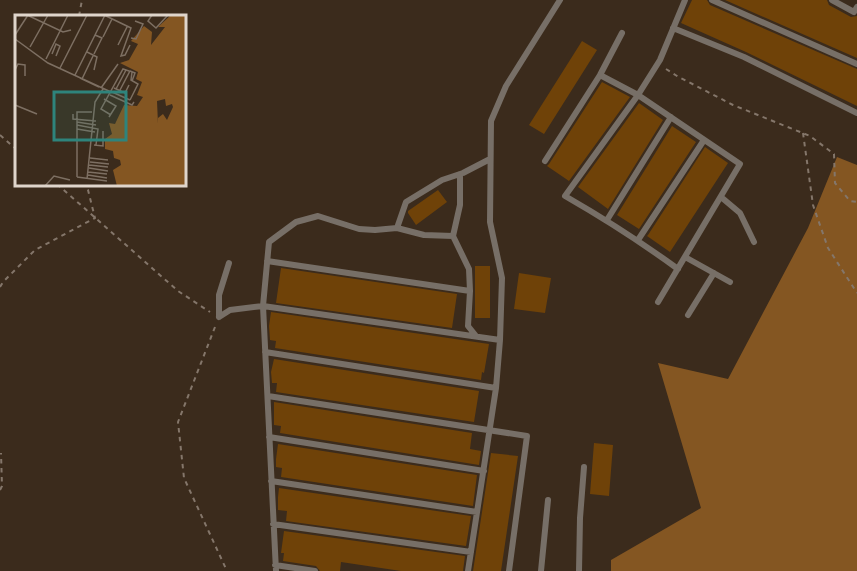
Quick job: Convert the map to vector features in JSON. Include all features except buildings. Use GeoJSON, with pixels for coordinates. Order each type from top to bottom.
{"type":"FeatureCollection","features":[{"type":"Feature","properties":{"kind":"lane"},"geometry":{"type":"LineString","coordinates":[[468,571],[496,388],[500,340],[502,278],[490,222],[491,121],[506,86],[560,0]]}},
{"type":"Feature","properties":{"kind":"lane"},"geometry":{"type":"LineString","coordinates":[[678,269],[608,220],[565,196],[639,95],[658,64],[685,0]]}},
{"type":"Feature","properties":{"kind":"lane"},"geometry":{"type":"LineString","coordinates":[[712,0],[857,64]]}},
{"type":"Feature","properties":{"kind":"lane"},"geometry":{"type":"LineString","coordinates":[[832,0],[854,12],[857,7]]}},
{"type":"Feature","properties":{"kind":"lane"},"geometry":{"type":"LineString","coordinates":[[673,28],[744,57],[857,112]]}},
{"type":"Feature","properties":{"kind":"lane"},"geometry":{"type":"LineString","coordinates":[[545,161],[600,75],[622,33]]}},
{"type":"Feature","properties":{"kind":"lane"},"geometry":{"type":"LineString","coordinates":[[600,75],[639,95],[740,164],[658,302]]}},
{"type":"Feature","properties":{"kind":"lane"},"geometry":{"type":"LineString","coordinates":[[608,220],[671,117]]}},
{"type":"Feature","properties":{"kind":"lane"},"geometry":{"type":"LineString","coordinates":[[638,240],[704,140]]}},
{"type":"Feature","properties":{"kind":"lane"},"geometry":{"type":"LineString","coordinates":[[397,228],[406,202],[442,180],[490,159]]}},
{"type":"Feature","properties":{"kind":"lane"},"geometry":{"type":"LineString","coordinates":[[460,174],[460,205],[453,236],[469,269],[468,326],[476,337]]}},
{"type":"Feature","properties":{"kind":"lane"},"geometry":{"type":"LineString","coordinates":[[721,197],[740,213],[754,242]]}},
{"type":"Feature","properties":{"kind":"lane"},"geometry":{"type":"LineString","coordinates":[[315,571],[275,568],[263,306],[269,242],[296,222],[318,216],[358,229],[375,231],[397,228],[424,235],[453,236]]}},
{"type":"Feature","properties":{"kind":"lane"},"geometry":{"type":"LineString","coordinates":[[685,257],[730,282]]}},
{"type":"Feature","properties":{"kind":"lane"},"geometry":{"type":"LineString","coordinates":[[267,261],[470,291]]}},
{"type":"Feature","properties":{"kind":"lane"},"geometry":{"type":"LineString","coordinates":[[219,317],[219,295],[229,263]]}},
{"type":"Feature","properties":{"kind":"lane"},"geometry":{"type":"LineString","coordinates":[[688,315],[714,273]]}},
{"type":"Feature","properties":{"kind":"lane"},"geometry":{"type":"LineString","coordinates":[[219,317],[230,310],[263,306],[500,340]]}},
{"type":"Feature","properties":{"kind":"lane"},"geometry":{"type":"LineString","coordinates":[[265,352],[496,388]]}},
{"type":"Feature","properties":{"kind":"lane"},"geometry":{"type":"LineString","coordinates":[[267,396],[527,436],[509,571]]}},
{"type":"Feature","properties":{"kind":"lane"},"geometry":{"type":"LineString","coordinates":[[269,437],[483,471]]}},
{"type":"Feature","properties":{"kind":"lane"},"geometry":{"type":"LineString","coordinates":[[579,571],[584,467]]}},
{"type":"Feature","properties":{"kind":"lane"},"geometry":{"type":"LineString","coordinates":[[271,481],[477,512]]}},
{"type":"Feature","properties":{"kind":"lane"},"geometry":{"type":"LineString","coordinates":[[541,571],[548,500]]}},
{"type":"Feature","properties":{"kind":"lane"},"geometry":{"type":"LineString","coordinates":[[273,524],[471,552]]}},
{"type":"Feature","properties":{"kind":"path"},"geometry":{"type":"LineString","coordinates":[[79,15],[82,0]]}},
{"type":"Feature","properties":{"kind":"path"},"geometry":{"type":"LineString","coordinates":[[658,64],[733,105],[810,136],[834,154],[835,183],[850,201],[857,202]]}},
{"type":"Feature","properties":{"kind":"path"},"geometry":{"type":"LineString","coordinates":[[803,134],[813,206],[828,248],[857,293]]}},
{"type":"Feature","properties":{"kind":"path"},"geometry":{"type":"LineString","coordinates":[[0,135],[15,148]]}},
{"type":"Feature","properties":{"kind":"path"},"geometry":{"type":"LineString","coordinates":[[59,186],[178,291],[219,317],[178,422],[184,478],[228,571]]}},
{"type":"Feature","properties":{"kind":"path"},"geometry":{"type":"LineString","coordinates":[[85,186],[88,190],[95,218]]}},
{"type":"Feature","properties":{"kind":"path"},"geometry":{"type":"LineString","coordinates":[[0,287],[35,249],[95,218]]}},
{"type":"Feature","properties":{"kind":"path"},"geometry":{"type":"LineString","coordinates":[[0,490],[2,486],[1,453]]}},
{"type":"Feature","properties":{"kind":"shaded area"},"geometry":{"type":"Polygon","coordinates":[[[837,157],[857,165],[857,571],[611,571],[611,560],[701,508],[658,363],[728,379],[808,228],[837,157]]]}}]}
